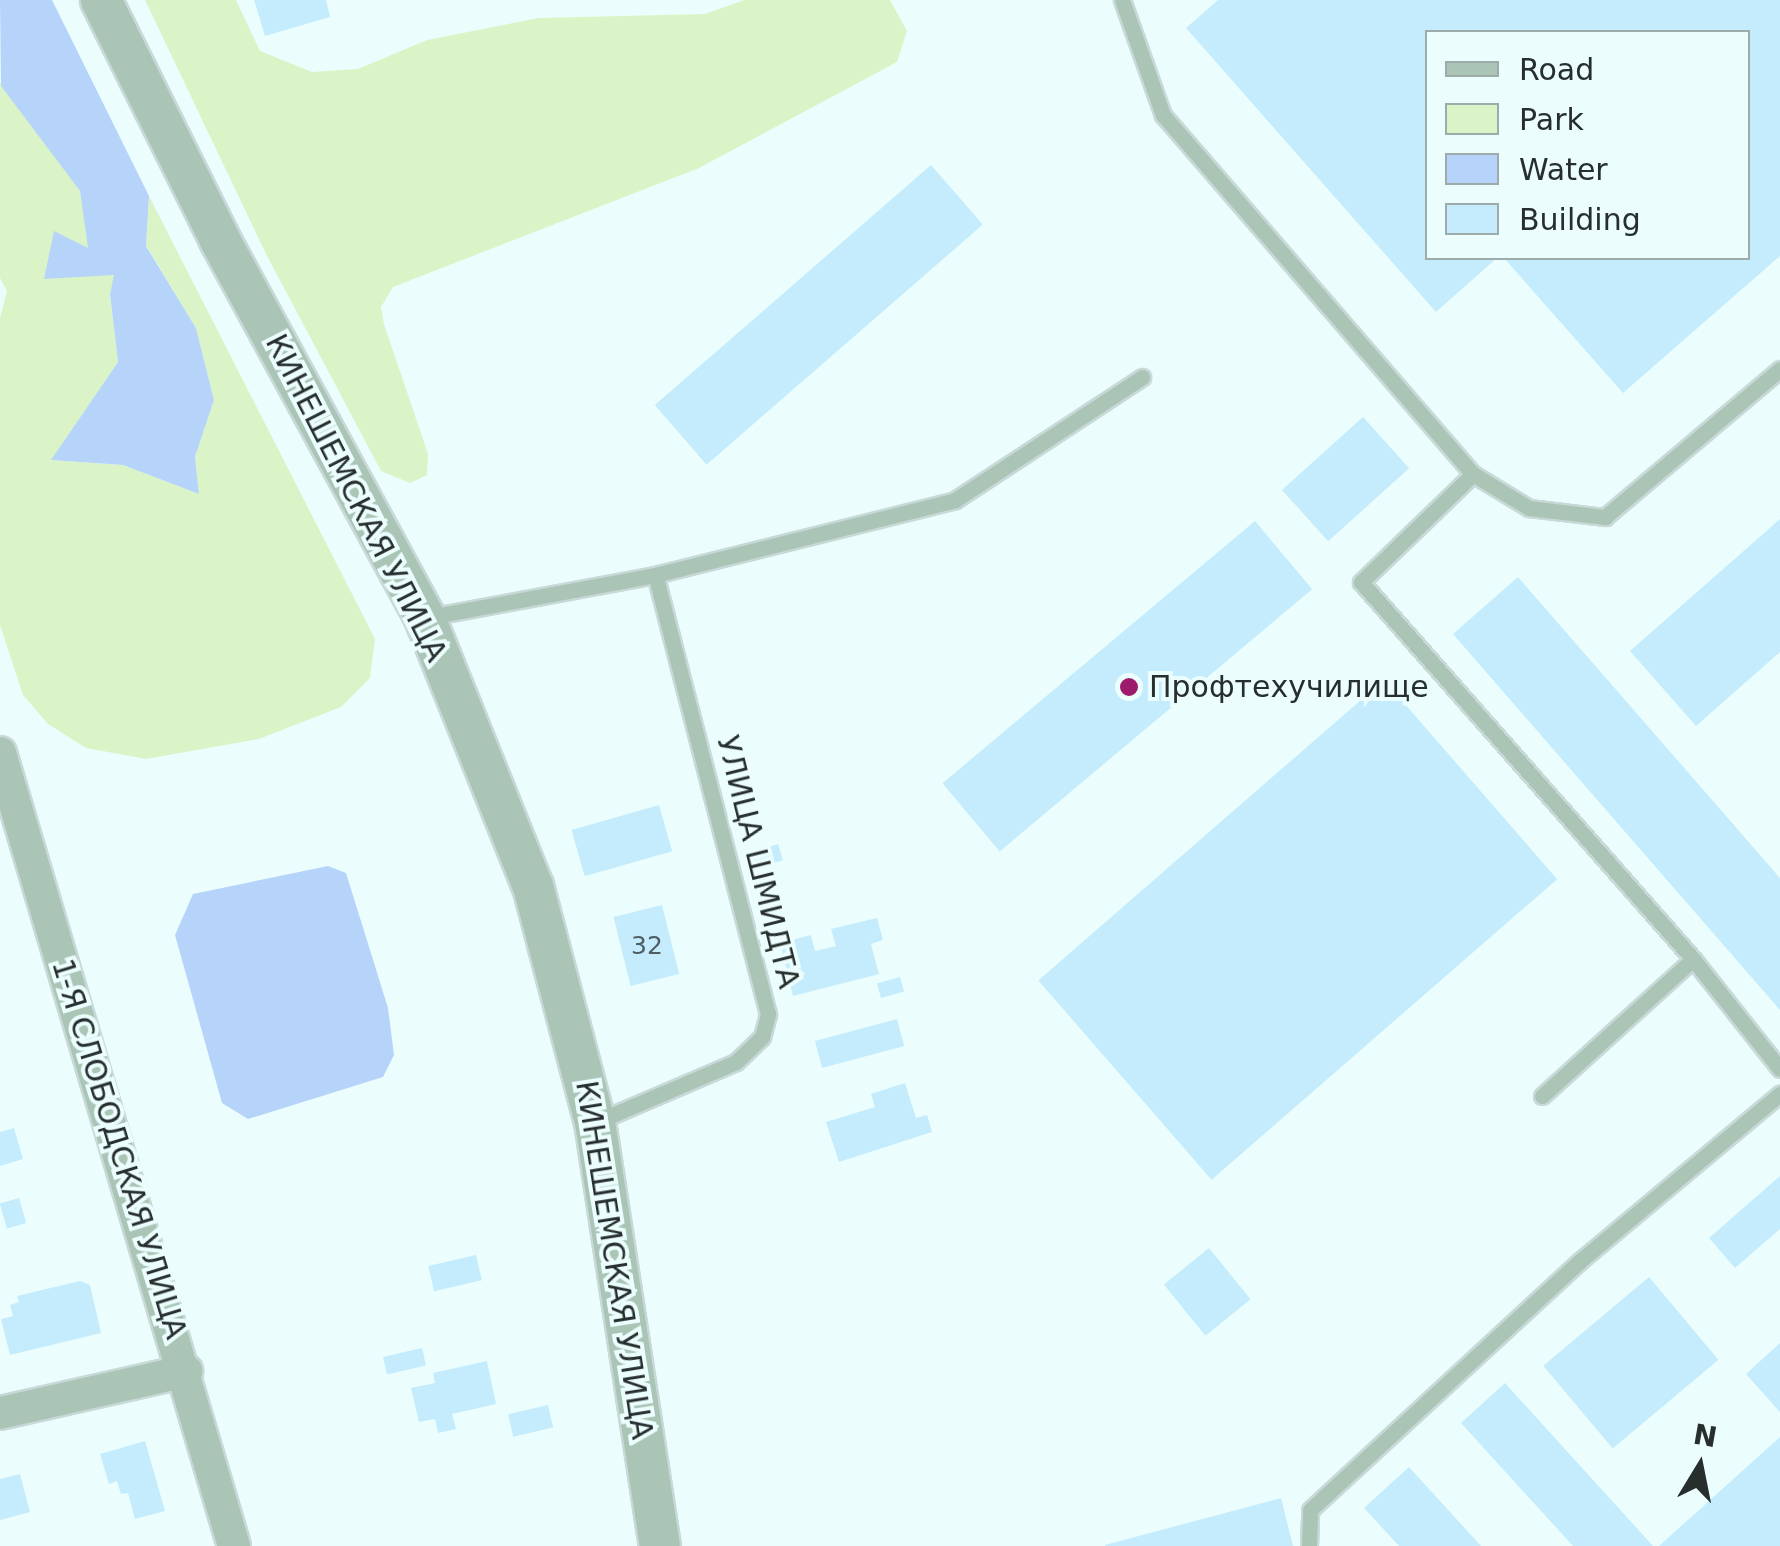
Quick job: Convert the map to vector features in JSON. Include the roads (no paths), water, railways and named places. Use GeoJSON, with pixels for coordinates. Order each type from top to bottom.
{"type":"FeatureCollection","features":[{"type":"Feature","properties":{"kind":"street","name":"КИНЕШЕМСКАЯ УЛИЦА"},"geometry":{"type":"LineString","coordinates":[[101,0],[220,240],[425,618],[533,886],[596,1122],[660,1546]]}},
{"type":"Feature","properties":{"kind":"street","name":"1-Я СЛОБОДСКАЯ УЛИЦА"},"geometry":{"type":"LineString","coordinates":[[0,753],[186,1371],[234,1546]]}},
{"type":"Feature","properties":{"kind":"street"},"geometry":{"type":"LineString","coordinates":[[0,1413],[186,1371]]}},
{"type":"Feature","properties":{"kind":"lane"},"geometry":{"type":"LineString","coordinates":[[1122,0],[1163,114],[1473,474],[1528,508],[1605,517],[1780,369]]}},
{"type":"Feature","properties":{"kind":"lane"},"geometry":{"type":"LineString","coordinates":[[425,618],[656,575],[955,500],[1142,377]]}},
{"type":"Feature","properties":{"kind":"lane"},"geometry":{"type":"LineString","coordinates":[[1473,474],[1360,582],[1693,959],[1780,1070]]}},
{"type":"Feature","properties":{"kind":"lane","name":"УЛИЦА ШМИДТА"},"geometry":{"type":"LineString","coordinates":[[596,1122],[736,1062],[762,1037],[768,1014],[656,575]]}},
{"type":"Feature","properties":{"kind":"lane"},"geometry":{"type":"LineString","coordinates":[[1542,1096],[1693,959]]}},
{"type":"Feature","properties":{"kind":"lane"},"geometry":{"type":"LineString","coordinates":[[1309,1546],[1310,1510],[1580,1261],[1780,1094]]}},
{"type":"Feature","properties":{"kind":"water"},"geometry":{"type":"Polygon","coordinates":[[[0,0],[52,0],[149,196],[146,246],[196,328],[214,400],[195,457],[199,494],[123,465],[51,460],[118,362],[110,294],[114,275],[44,279],[54,231],[88,248],[80,191],[1,86],[0,0]]]}},
{"type":"Feature","properties":{"kind":"water"},"geometry":{"type":"Polygon","coordinates":[[[328,866],[346,873],[388,1008],[394,1055],[383,1077],[248,1119],[222,1103],[175,935],[193,894],[328,866]]]}},
{"type":"Feature","properties":{"kind":"place","name":"Профтехучилище"},"geometry":{"type":"Point","coordinates":[1129,687]}}]}
